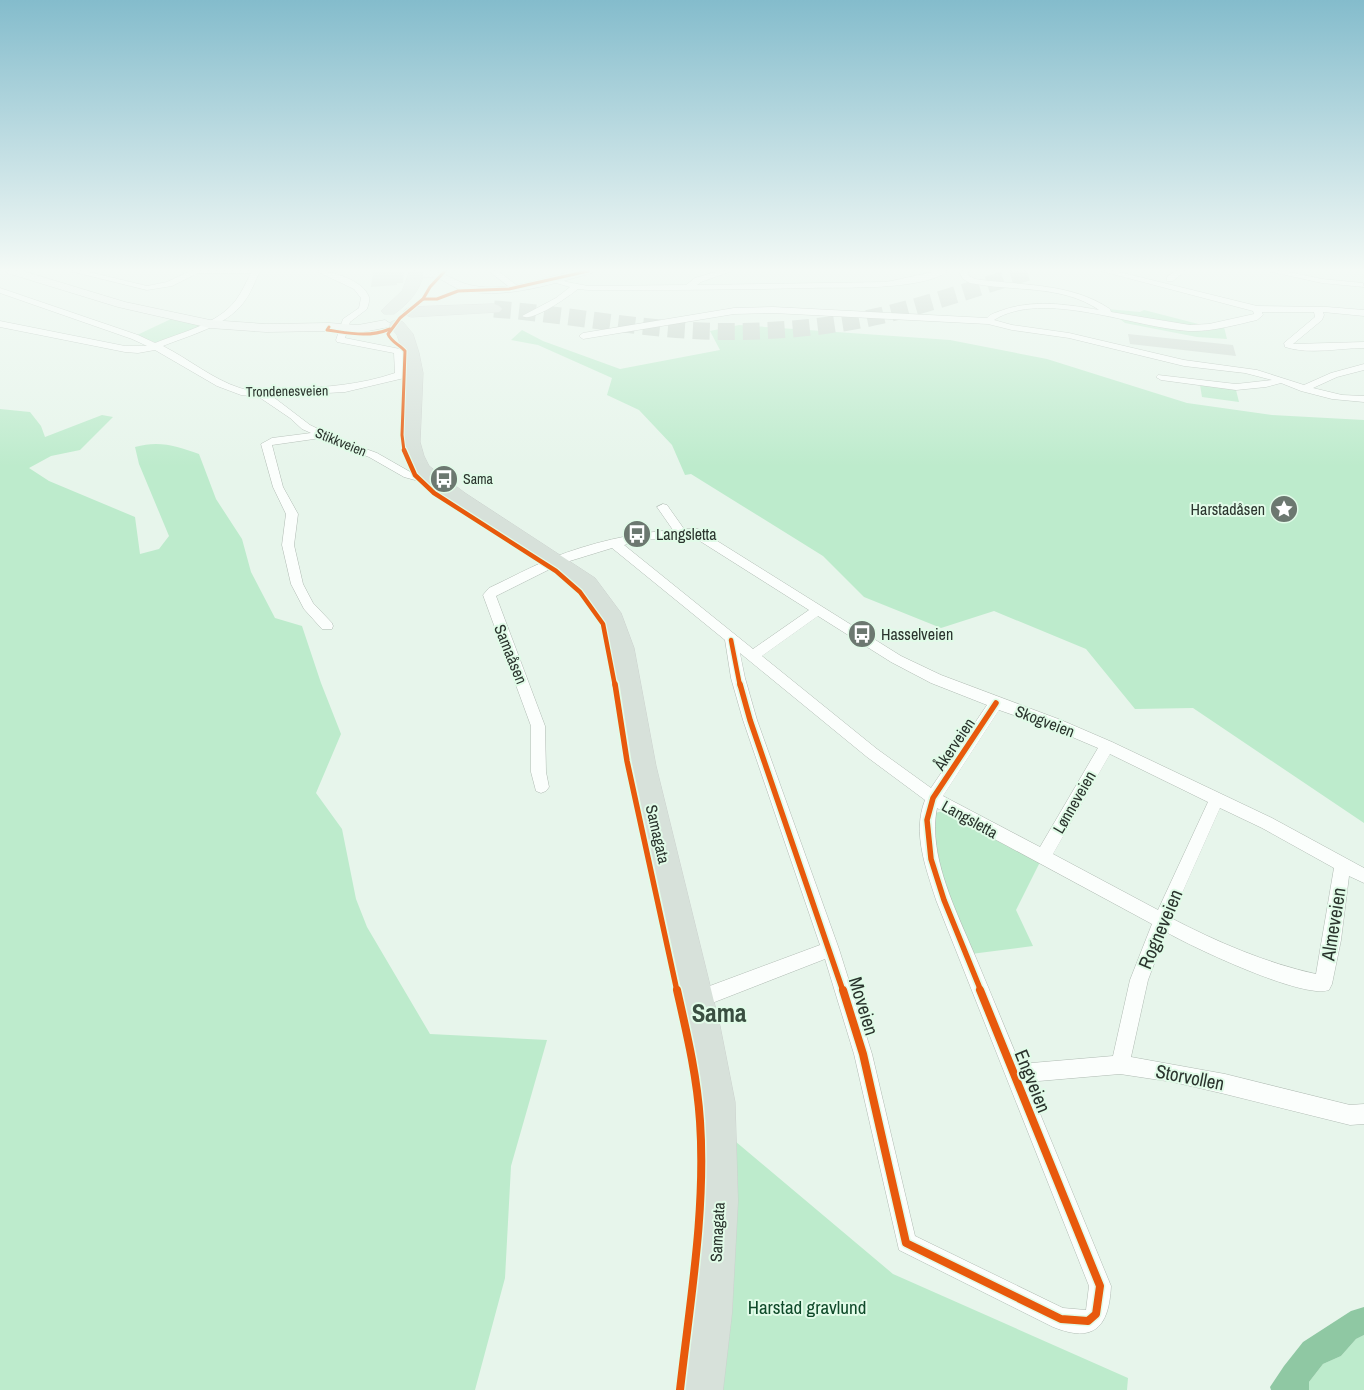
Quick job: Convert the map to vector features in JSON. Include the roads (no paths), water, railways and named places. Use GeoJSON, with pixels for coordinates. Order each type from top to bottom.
{"type":"FeatureCollection","features":[{"type":"Feature","properties":{"kind":"highway","name":"Samagata"},"geometry":{"type":"LineString","coordinates":[[406,336],[412,449],[419,466],[458,497],[587,583],[610,613],[617,629],[622,648],[642,766],[696,997],[717,1102],[719,1201],[712,1313],[702,1390]]}},
{"type":"Feature","properties":{"kind":"street"},"geometry":{"type":"LineString","coordinates":[[60,336],[131,350],[156,346],[181,336]]}},
{"type":"Feature","properties":{"kind":"street","name":"Trondenesveien"},"geometry":{"type":"LineString","coordinates":[[135,336],[156,346],[230,389],[262,394],[345,389],[407,374]]}},
{"type":"Feature","properties":{"kind":"street"},"geometry":{"type":"LineString","coordinates":[[341,336],[340,340],[399,352],[407,374]]}},
{"type":"Feature","properties":{"kind":"street"},"geometry":{"type":"LineString","coordinates":[[1073,336],[1184,363],[1261,372],[1304,389],[1336,398],[1364,399]]}},
{"type":"Feature","properties":{"kind":"street"},"geometry":{"type":"LineString","coordinates":[[1297,336],[1288,345],[1296,348],[1364,345]]}},
{"type":"Feature","properties":{"kind":"street"},"geometry":{"type":"LineString","coordinates":[[1304,389],[1334,374],[1364,366]]}},
{"type":"Feature","properties":{"kind":"street"},"geometry":{"type":"LineString","coordinates":[[1160,377],[1238,388],[1257,387],[1281,380]]}},
{"type":"Feature","properties":{"kind":"street","name":"Stikkveien"},"geometry":{"type":"LineString","coordinates":[[262,394],[294,416],[306,427],[322,435],[373,454],[408,475],[415,477],[426,473]]}},
{"type":"Feature","properties":{"kind":"street"},"geometry":{"type":"LineString","coordinates":[[322,435],[272,441],[266,444],[278,487],[292,514],[288,545],[297,584],[308,606],[327,626]]}},
{"type":"Feature","properties":{"kind":"street"},"geometry":{"type":"LineString","coordinates":[[556,561],[614,543],[680,532],[663,507]]}},
{"type":"Feature","properties":{"kind":"street","name":"Skogveien"},"geometry":{"type":"LineString","coordinates":[[680,532],[694,532],[700,535],[896,659],[936,679],[1056,724],[1107,746],[1217,798],[1364,876]]}},
{"type":"Feature","properties":{"kind":"street","name":"Langsletta"},"geometry":{"type":"LineString","coordinates":[[614,543],[898,774],[933,798],[1161,922],[1237,958],[1306,982],[1322,984]]}},
{"type":"Feature","properties":{"kind":"street","name":"Samaåsen"},"geometry":{"type":"LineString","coordinates":[[541,787],[538,776],[540,739],[538,726],[489,595],[493,591],[556,561]]}},
{"type":"Feature","properties":{"kind":"street"},"geometry":{"type":"LineString","coordinates":[[752,656],[818,611]]}},
{"type":"Feature","properties":{"kind":"street","name":"Moveien"},"geometry":{"type":"LineString","coordinates":[[732,640],[738,678],[750,720],[830,949],[863,1054],[906,1243],[1040,1309]]}},
{"type":"Feature","properties":{"kind":"street","name":"Åkerveien"},"geometry":{"type":"LineString","coordinates":[[933,798],[996,703]]}},
{"type":"Feature","properties":{"kind":"street","name":"Lønneveien"},"geometry":{"type":"LineString","coordinates":[[1042,858],[1107,746]]}},
{"type":"Feature","properties":{"kind":"street","name":"Engveien"},"geometry":{"type":"LineString","coordinates":[[933,798],[927,820],[931,859],[944,900],[1100,1286],[1096,1316],[1089,1322],[1081,1323],[1061,1319],[1040,1309]]}},
{"type":"Feature","properties":{"kind":"street","name":"Rogneveien"},"geometry":{"type":"LineString","coordinates":[[1120,1065],[1139,980],[1161,922],[1217,798]]}},
{"type":"Feature","properties":{"kind":"street","name":"Almeveien"},"geometry":{"type":"LineString","coordinates":[[1322,984],[1332,940],[1342,864]]}},
{"type":"Feature","properties":{"kind":"street"},"geometry":{"type":"LineString","coordinates":[[696,997],[707,996],[830,949]]}},
{"type":"Feature","properties":{"kind":"street","name":"Storvollen"},"geometry":{"type":"LineString","coordinates":[[1014,1074],[1120,1065],[1172,1072],[1350,1115],[1364,1114]]}},
{"type":"Feature","properties":{"kind":"place","name":"Sama"},"geometry":{"type":"Point","coordinates":[444,479]}},
{"type":"Feature","properties":{"kind":"place","name":"Harstadåsen"},"geometry":{"type":"Point","coordinates":[1284,509]}},
{"type":"Feature","properties":{"kind":"place","name":"Langsletta"},"geometry":{"type":"Point","coordinates":[637,534]}},
{"type":"Feature","properties":{"kind":"place","name":"Hasselveien"},"geometry":{"type":"Point","coordinates":[862,634]}},
{"type":"Feature","properties":{"kind":"district","name":"Sama"},"geometry":{"type":"Point","coordinates":[719,1013]}},
{"type":"Feature","properties":{"kind":"park label","name":"Harstad gravlund"},"geometry":{"type":"Point","coordinates":[807,1307]}}]}
